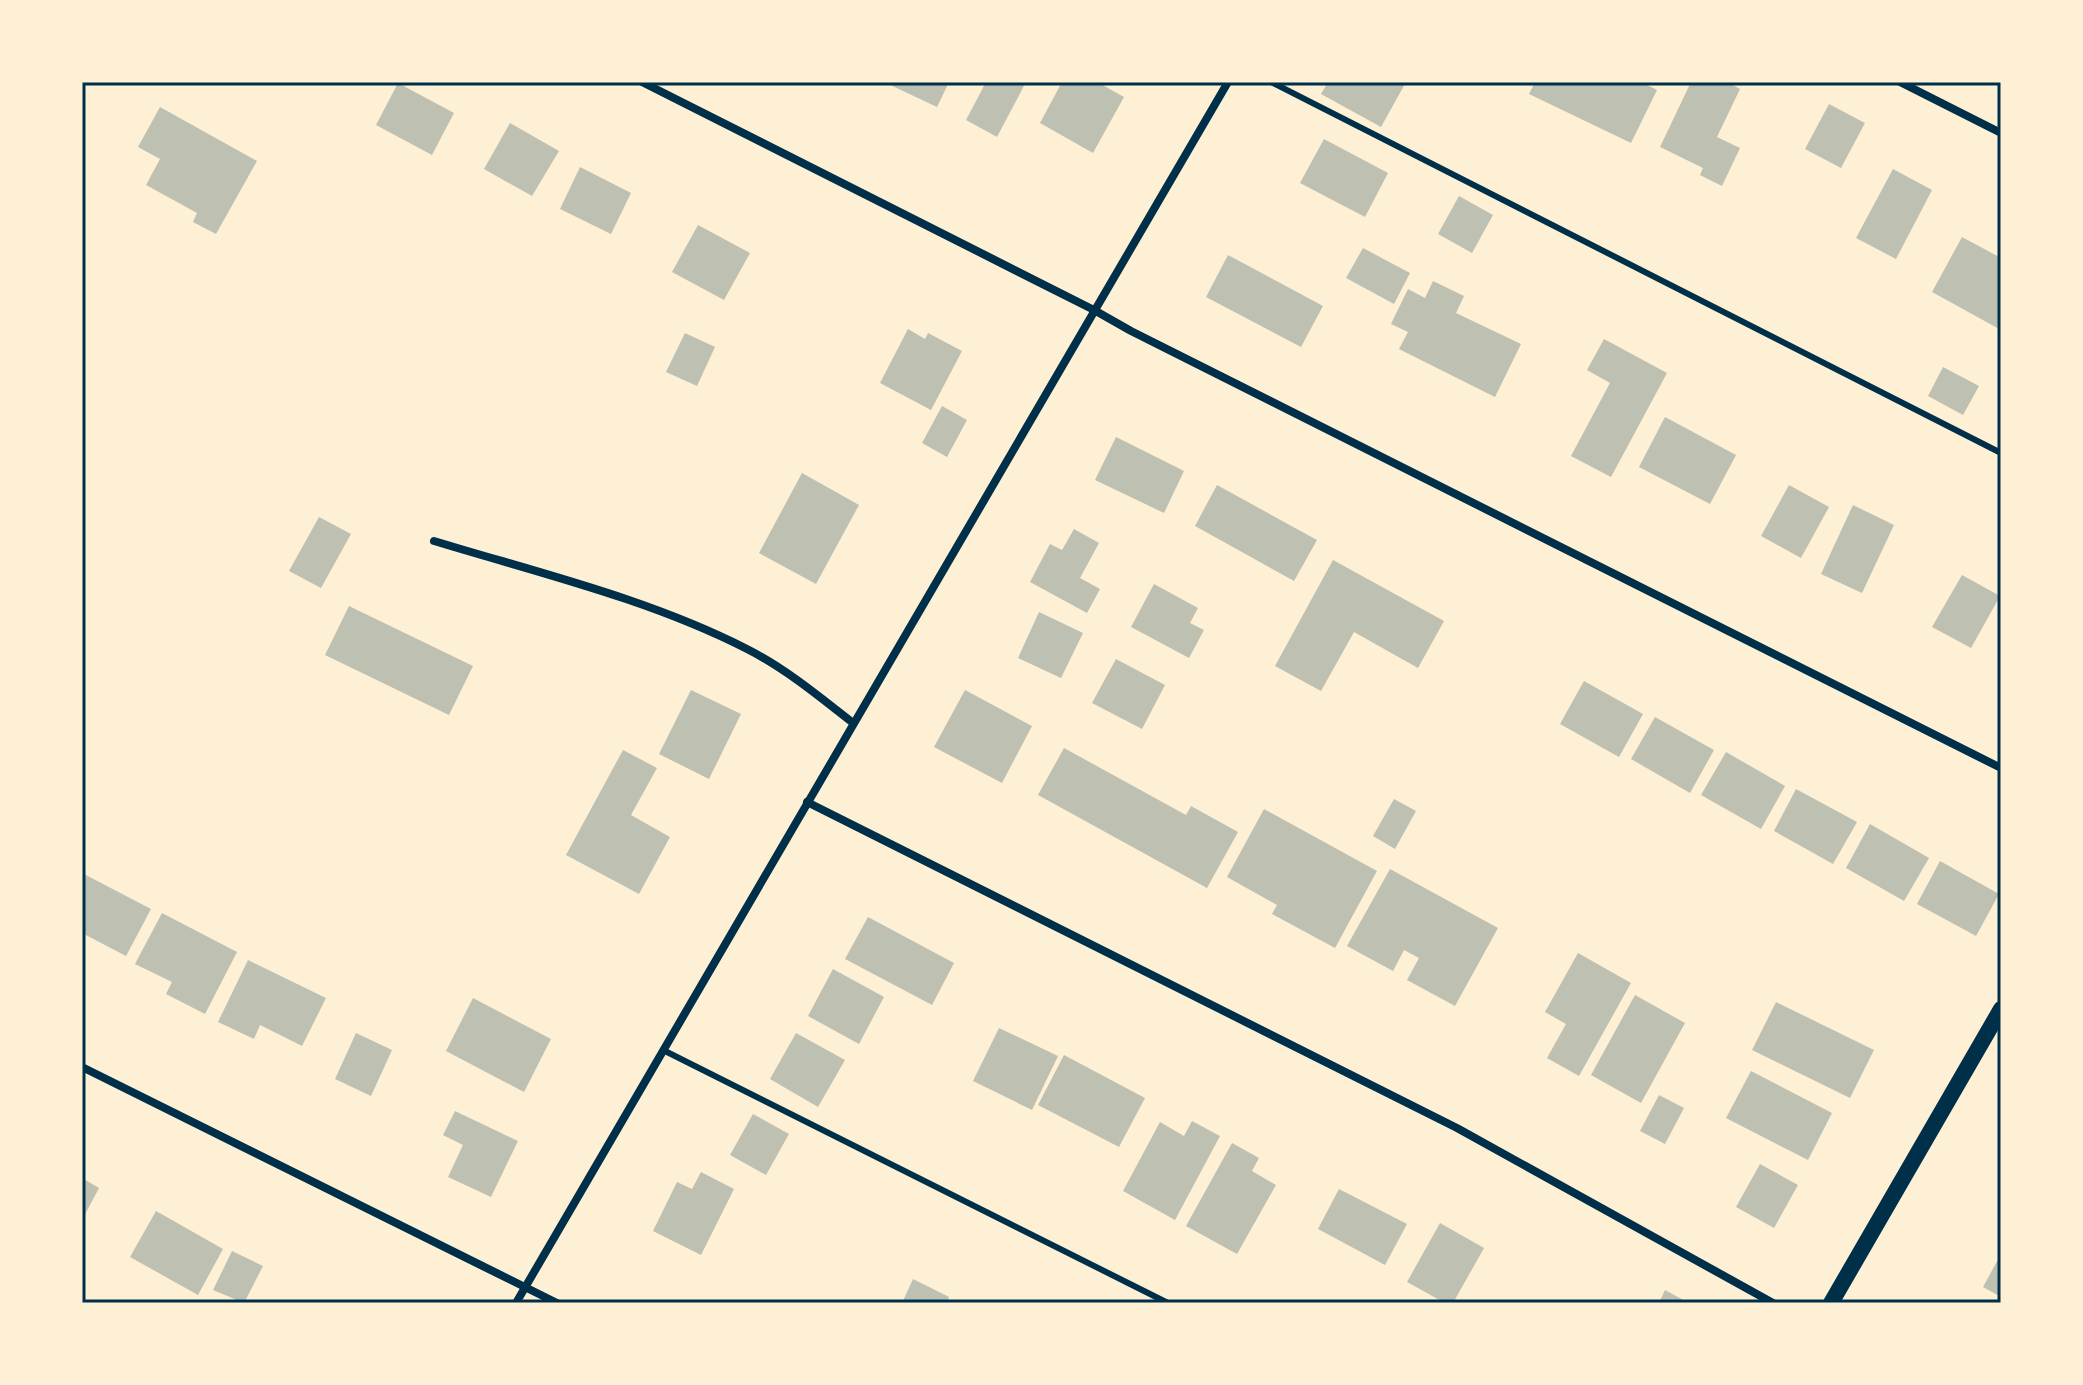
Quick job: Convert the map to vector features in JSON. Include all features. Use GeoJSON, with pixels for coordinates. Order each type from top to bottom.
{"type":"FeatureCollection","features":[{"type":"Feature","properties":{"kind":"main road"},"geometry":{"type":"LineString","coordinates":[[1831,1303],[2001,1009]]}},
{"type":"Feature","properties":{"kind":"street"},"geometry":{"type":"LineString","coordinates":[[642,82],[2001,768]]}},
{"type":"Feature","properties":{"kind":"street"},"geometry":{"type":"LineString","coordinates":[[516,1303],[1228,82]]}},
{"type":"Feature","properties":{"kind":"street"},"geometry":{"type":"LineString","coordinates":[[1900,82],[2001,133]]}},
{"type":"Feature","properties":{"kind":"street"},"geometry":{"type":"LineString","coordinates":[[434,541],[692,623],[750,651],[809,689],[853,723]]}},
{"type":"Feature","properties":{"kind":"street"},"geometry":{"type":"LineString","coordinates":[[807,802],[1457,1128],[1773,1303]]}},
{"type":"Feature","properties":{"kind":"street"},"geometry":{"type":"LineString","coordinates":[[82,1067],[557,1303]]}},
{"type":"Feature","properties":{"kind":"lane"},"geometry":{"type":"LineString","coordinates":[[1271,82],[2001,453]]}},
{"type":"Feature","properties":{"kind":"lane"},"geometry":{"type":"LineString","coordinates":[[663,1050],[1168,1303]]}},
{"type":"Feature","properties":{"kind":"building"},"geometry":{"type":"Polygon","coordinates":[[[884,82],[949,82],[937,107],[884,82]]]}},
{"type":"Feature","properties":{"kind":"building"},"geometry":{"type":"Polygon","coordinates":[[[986,82],[1026,82],[997,137],[966,120],[986,82]]]}},
{"type":"Feature","properties":{"kind":"building"},"geometry":{"type":"Polygon","coordinates":[[[1062,82],[1097,82],[1124,97],[1093,153],[1040,123],[1062,82]]]}},
{"type":"Feature","properties":{"kind":"building"},"geometry":{"type":"Polygon","coordinates":[[[1328,82],[1406,82],[1381,127],[1321,94],[1328,82]]]}},
{"type":"Feature","properties":{"kind":"building"},"geometry":{"type":"Polygon","coordinates":[[[1535,82],[1641,82],[1657,90],[1631,143],[1529,94],[1535,82]]]}},
{"type":"Feature","properties":{"kind":"building"},"geometry":{"type":"Polygon","coordinates":[[[1691,82],[1727,82],[1740,89],[1717,137],[1740,148],[1722,186],[1700,175],[1703,168],[1660,147],[1691,82]]]}},
{"type":"Feature","properties":{"kind":"building"},"geometry":{"type":"Polygon","coordinates":[[[398,83],[454,113],[432,155],[376,125],[398,83]]]}},
{"type":"Feature","properties":{"kind":"building"},"geometry":{"type":"Polygon","coordinates":[[[1829,104],[1865,123],[1841,168],[1805,149],[1829,104]]]}},
{"type":"Feature","properties":{"kind":"building"},"geometry":{"type":"Polygon","coordinates":[[[160,107],[257,161],[216,234],[193,222],[197,213],[146,185],[160,159],[138,147],[160,107]]]}},
{"type":"Feature","properties":{"kind":"building"},"geometry":{"type":"Polygon","coordinates":[[[510,123],[559,151],[532,196],[484,169],[510,123]]]}},
{"type":"Feature","properties":{"kind":"building"},"geometry":{"type":"Polygon","coordinates":[[[1324,139],[1388,173],[1365,217],[1300,183],[1324,139]]]}},
{"type":"Feature","properties":{"kind":"building"},"geometry":{"type":"Polygon","coordinates":[[[580,167],[631,193],[611,234],[560,209],[580,167]]]}},
{"type":"Feature","properties":{"kind":"building"},"geometry":{"type":"Polygon","coordinates":[[[1893,169],[1932,190],[1896,259],[1856,238],[1893,169]]]}},
{"type":"Feature","properties":{"kind":"building"},"geometry":{"type":"Polygon","coordinates":[[[1459,196],[1493,215],[1472,253],[1438,234],[1459,196]]]}},
{"type":"Feature","properties":{"kind":"building"},"geometry":{"type":"Polygon","coordinates":[[[698,225],[750,253],[724,300],[672,272],[698,225]]]}},
{"type":"Feature","properties":{"kind":"building"},"geometry":{"type":"Polygon","coordinates":[[[1962,237],[2001,258],[2001,330],[1932,292],[1962,237]]]}},
{"type":"Feature","properties":{"kind":"building"},"geometry":{"type":"Polygon","coordinates":[[[1363,248],[1410,273],[1394,304],[1346,278],[1363,248]]]}},
{"type":"Feature","properties":{"kind":"building"},"geometry":{"type":"Polygon","coordinates":[[[1228,255],[1323,306],[1301,347],[1206,297],[1228,255]]]}},
{"type":"Feature","properties":{"kind":"building"},"geometry":{"type":"Polygon","coordinates":[[[1433,281],[1464,296],[1456,313],[1521,344],[1495,397],[1399,349],[1408,332],[1391,324],[1408,289],[1425,298],[1433,281]]]}},
{"type":"Feature","properties":{"kind":"building"},"geometry":{"type":"Polygon","coordinates":[[[908,329],[925,339],[928,333],[962,351],[931,410],[880,383],[908,329]]]}},
{"type":"Feature","properties":{"kind":"building"},"geometry":{"type":"Polygon","coordinates":[[[685,333],[715,347],[697,386],[666,372],[685,333]]]}},
{"type":"Feature","properties":{"kind":"building"},"geometry":{"type":"Polygon","coordinates":[[[1604,339],[1667,373],[1611,477],[1571,456],[1610,383],[1587,370],[1604,339]]]}},
{"type":"Feature","properties":{"kind":"building"},"geometry":{"type":"Polygon","coordinates":[[[1943,367],[1979,386],[1963,415],[1928,396],[1943,367]]]}},
{"type":"Feature","properties":{"kind":"building"},"geometry":{"type":"Polygon","coordinates":[[[942,406],[967,420],[947,457],[922,443],[942,406]]]}},
{"type":"Feature","properties":{"kind":"building"},"geometry":{"type":"Polygon","coordinates":[[[1665,417],[1736,455],[1710,504],[1639,467],[1665,417]]]}},
{"type":"Feature","properties":{"kind":"building"},"geometry":{"type":"Polygon","coordinates":[[[1116,437],[1184,471],[1164,513],[1095,480],[1116,437]]]}},
{"type":"Feature","properties":{"kind":"building"},"geometry":{"type":"Polygon","coordinates":[[[802,473],[859,505],[816,584],[759,553],[802,473]]]}},
{"type":"Feature","properties":{"kind":"building"},"geometry":{"type":"Polygon","coordinates":[[[1217,485],[1317,540],[1294,581],[1195,526],[1217,485]]]}},
{"type":"Feature","properties":{"kind":"building"},"geometry":{"type":"Polygon","coordinates":[[[1789,485],[1829,507],[1801,558],[1761,536],[1789,485]]]}},
{"type":"Feature","properties":{"kind":"building"},"geometry":{"type":"Polygon","coordinates":[[[1853,505],[1894,525],[1862,593],[1821,574],[1853,505]]]}},
{"type":"Feature","properties":{"kind":"building"},"geometry":{"type":"Polygon","coordinates":[[[319,517],[351,534],[321,588],[289,571],[319,517]]]}},
{"type":"Feature","properties":{"kind":"building"},"geometry":{"type":"Polygon","coordinates":[[[1074,529],[1099,543],[1080,578],[1100,589],[1087,613],[1030,582],[1050,544],[1062,550],[1074,529]]]}},
{"type":"Feature","properties":{"kind":"building"},"geometry":{"type":"Polygon","coordinates":[[[1333,560],[1444,621],[1418,668],[1354,632],[1321,691],[1275,666],[1333,560]]]}},
{"type":"Feature","properties":{"kind":"building"},"geometry":{"type":"Polygon","coordinates":[[[1962,575],[2000,596],[1971,648],[1932,627],[1962,575]]]}},
{"type":"Feature","properties":{"kind":"building"},"geometry":{"type":"Polygon","coordinates":[[[1154,584],[1198,608],[1190,623],[1204,630],[1189,658],[1131,627],[1154,584]]]}},
{"type":"Feature","properties":{"kind":"building"},"geometry":{"type":"Polygon","coordinates":[[[349,606],[473,666],[449,715],[325,655],[349,606]]]}},
{"type":"Feature","properties":{"kind":"building"},"geometry":{"type":"Polygon","coordinates":[[[1039,612],[1083,633],[1061,678],[1018,658],[1039,612]]]}},
{"type":"Feature","properties":{"kind":"building"},"geometry":{"type":"Polygon","coordinates":[[[1116,659],[1165,685],[1142,729],[1092,703],[1116,659]]]}},
{"type":"Feature","properties":{"kind":"building"},"geometry":{"type":"Polygon","coordinates":[[[1584,681],[1643,714],[1619,757],[1560,724],[1584,681]]]}},
{"type":"Feature","properties":{"kind":"building"},"geometry":{"type":"Polygon","coordinates":[[[691,690],[741,714],[709,779],[659,754],[691,690]]]}},
{"type":"Feature","properties":{"kind":"building"},"geometry":{"type":"Polygon","coordinates":[[[965,690],[1032,726],[1002,783],[934,747],[965,690]]]}},
{"type":"Feature","properties":{"kind":"building"},"geometry":{"type":"Polygon","coordinates":[[[1655,717],[1714,750],[1690,793],[1631,759],[1655,717]]]}},
{"type":"Feature","properties":{"kind":"building"},"geometry":{"type":"Polygon","coordinates":[[[1064,748],[1186,815],[1191,806],[1238,832],[1207,888],[1038,795],[1064,748]]]}},
{"type":"Feature","properties":{"kind":"building"},"geometry":{"type":"Polygon","coordinates":[[[623,750],[657,768],[631,815],[670,837],[639,894],[566,855],[623,750]]]}},
{"type":"Feature","properties":{"kind":"building"},"geometry":{"type":"Polygon","coordinates":[[[1726,752],[1785,786],[1761,829],[1701,795],[1726,752]]]}},
{"type":"Feature","properties":{"kind":"building"},"geometry":{"type":"Polygon","coordinates":[[[1796,789],[1857,822],[1833,864],[1774,831],[1796,789]]]}},
{"type":"Feature","properties":{"kind":"building"},"geometry":{"type":"Polygon","coordinates":[[[1394,799],[1416,811],[1395,849],[1373,836],[1394,799]]]}},
{"type":"Feature","properties":{"kind":"building"},"geometry":{"type":"Polygon","coordinates":[[[1264,809],[1377,871],[1335,948],[1272,914],[1277,905],[1227,877],[1264,809]]]}},
{"type":"Feature","properties":{"kind":"building"},"geometry":{"type":"Polygon","coordinates":[[[1870,824],[1929,858],[1904,901],[1846,868],[1870,824]]]}},
{"type":"Feature","properties":{"kind":"building"},"geometry":{"type":"Polygon","coordinates":[[[1940,861],[1999,894],[1976,936],[1917,904],[1940,861]]]}},
{"type":"Feature","properties":{"kind":"building"},"geometry":{"type":"Polygon","coordinates":[[[1390,869],[1498,928],[1455,1006],[1407,980],[1419,958],[1404,950],[1393,971],[1347,946],[1390,869]]]}},
{"type":"Feature","properties":{"kind":"building"},"geometry":{"type":"Polygon","coordinates":[[[82,873],[151,909],[126,956],[82,933],[82,873]]]}},
{"type":"Feature","properties":{"kind":"building"},"geometry":{"type":"Polygon","coordinates":[[[162,913],[237,952],[205,1014],[166,994],[172,982],[135,964],[162,913]]]}},
{"type":"Feature","properties":{"kind":"building"},"geometry":{"type":"Polygon","coordinates":[[[868,917],[954,963],[932,1005],[845,959],[868,917]]]}},
{"type":"Feature","properties":{"kind":"building"},"geometry":{"type":"Polygon","coordinates":[[[1578,953],[1631,983],[1579,1076],[1547,1058],[1566,1024],[1545,1012],[1578,953]]]}},
{"type":"Feature","properties":{"kind":"building"},"geometry":{"type":"Polygon","coordinates":[[[248,960],[326,998],[302,1046],[260,1025],[254,1039],[218,1022],[248,960]]]}},
{"type":"Feature","properties":{"kind":"building"},"geometry":{"type":"Polygon","coordinates":[[[833,969],[884,997],[859,1044],[808,1016],[833,969]]]}},
{"type":"Feature","properties":{"kind":"building"},"geometry":{"type":"Polygon","coordinates":[[[1635,995],[1685,1023],[1641,1103],[1591,1075],[1635,995]]]}},
{"type":"Feature","properties":{"kind":"building"},"geometry":{"type":"Polygon","coordinates":[[[473,998],[551,1039],[524,1092],[446,1051],[473,998]]]}},
{"type":"Feature","properties":{"kind":"building"},"geometry":{"type":"Polygon","coordinates":[[[1776,1002],[1874,1050],[1850,1098],[1752,1050],[1776,1002]]]}},
{"type":"Feature","properties":{"kind":"building"},"geometry":{"type":"Polygon","coordinates":[[[999,1028],[1058,1056],[1032,1110],[973,1081],[999,1028]]]}},
{"type":"Feature","properties":{"kind":"building"},"geometry":{"type":"Polygon","coordinates":[[[356,1033],[392,1050],[371,1096],[335,1079],[356,1033]]]}},
{"type":"Feature","properties":{"kind":"building"},"geometry":{"type":"Polygon","coordinates":[[[796,1033],[845,1060],[818,1107],[770,1079],[796,1033]]]}},
{"type":"Feature","properties":{"kind":"building"},"geometry":{"type":"Polygon","coordinates":[[[1064,1055],[1145,1098],[1119,1147],[1038,1105],[1064,1055]]]}},
{"type":"Feature","properties":{"kind":"building"},"geometry":{"type":"Polygon","coordinates":[[[1751,1071],[1832,1113],[1808,1160],[1726,1118],[1751,1071]]]}},
{"type":"Feature","properties":{"kind":"building"},"geometry":{"type":"Polygon","coordinates":[[[1659,1095],[1684,1108],[1665,1144],[1640,1131],[1659,1095]]]}},
{"type":"Feature","properties":{"kind":"building"},"geometry":{"type":"Polygon","coordinates":[[[455,1111],[518,1141],[491,1197],[448,1177],[463,1145],[443,1135],[455,1111]]]}},
{"type":"Feature","properties":{"kind":"building"},"geometry":{"type":"Polygon","coordinates":[[[753,1114],[789,1134],[766,1175],[730,1155],[753,1114]]]}},
{"type":"Feature","properties":{"kind":"building"},"geometry":{"type":"Polygon","coordinates":[[[1192,1121],[1220,1136],[1175,1220],[1123,1191],[1160,1122],[1184,1136],[1192,1121]]]}},
{"type":"Feature","properties":{"kind":"building"},"geometry":{"type":"Polygon","coordinates":[[[1232,1143],[1259,1158],[1252,1171],[1276,1185],[1237,1254],[1186,1226],[1232,1143]]]}},
{"type":"Feature","properties":{"kind":"building"},"geometry":{"type":"Polygon","coordinates":[[[1760,1164],[1798,1185],[1774,1228],[1736,1207],[1760,1164]]]}},
{"type":"Feature","properties":{"kind":"building"},"geometry":{"type":"Polygon","coordinates":[[[701,1172],[734,1189],[701,1255],[653,1231],[677,1182],[692,1189],[701,1172]]]}},
{"type":"Feature","properties":{"kind":"building"},"geometry":{"type":"Polygon","coordinates":[[[82,1178],[99,1188],[82,1220],[82,1178]]]}},
{"type":"Feature","properties":{"kind":"building"},"geometry":{"type":"Polygon","coordinates":[[[1339,1189],[1407,1224],[1385,1265],[1318,1229],[1339,1189]]]}},
{"type":"Feature","properties":{"kind":"building"},"geometry":{"type":"Polygon","coordinates":[[[156,1211],[223,1249],[198,1295],[130,1257],[156,1211]]]}},
{"type":"Feature","properties":{"kind":"building"},"geometry":{"type":"Polygon","coordinates":[[[1440,1223],[1484,1248],[1453,1303],[1445,1303],[1407,1282],[1440,1223]]]}},
{"type":"Feature","properties":{"kind":"building"},"geometry":{"type":"Polygon","coordinates":[[[232,1251],[263,1266],[244,1303],[213,1290],[232,1251]]]}},
{"type":"Feature","properties":{"kind":"building"},"geometry":{"type":"Polygon","coordinates":[[[2001,1254],[2001,1297],[1983,1287],[2001,1254]]]}},
{"type":"Feature","properties":{"kind":"building"},"geometry":{"type":"Polygon","coordinates":[[[913,1279],[949,1297],[947,1303],[902,1303],[913,1279]]]}},
{"type":"Feature","properties":{"kind":"building"},"geometry":{"type":"Polygon","coordinates":[[[1665,1290],[1689,1303],[1659,1303],[1665,1290]]]}}]}
